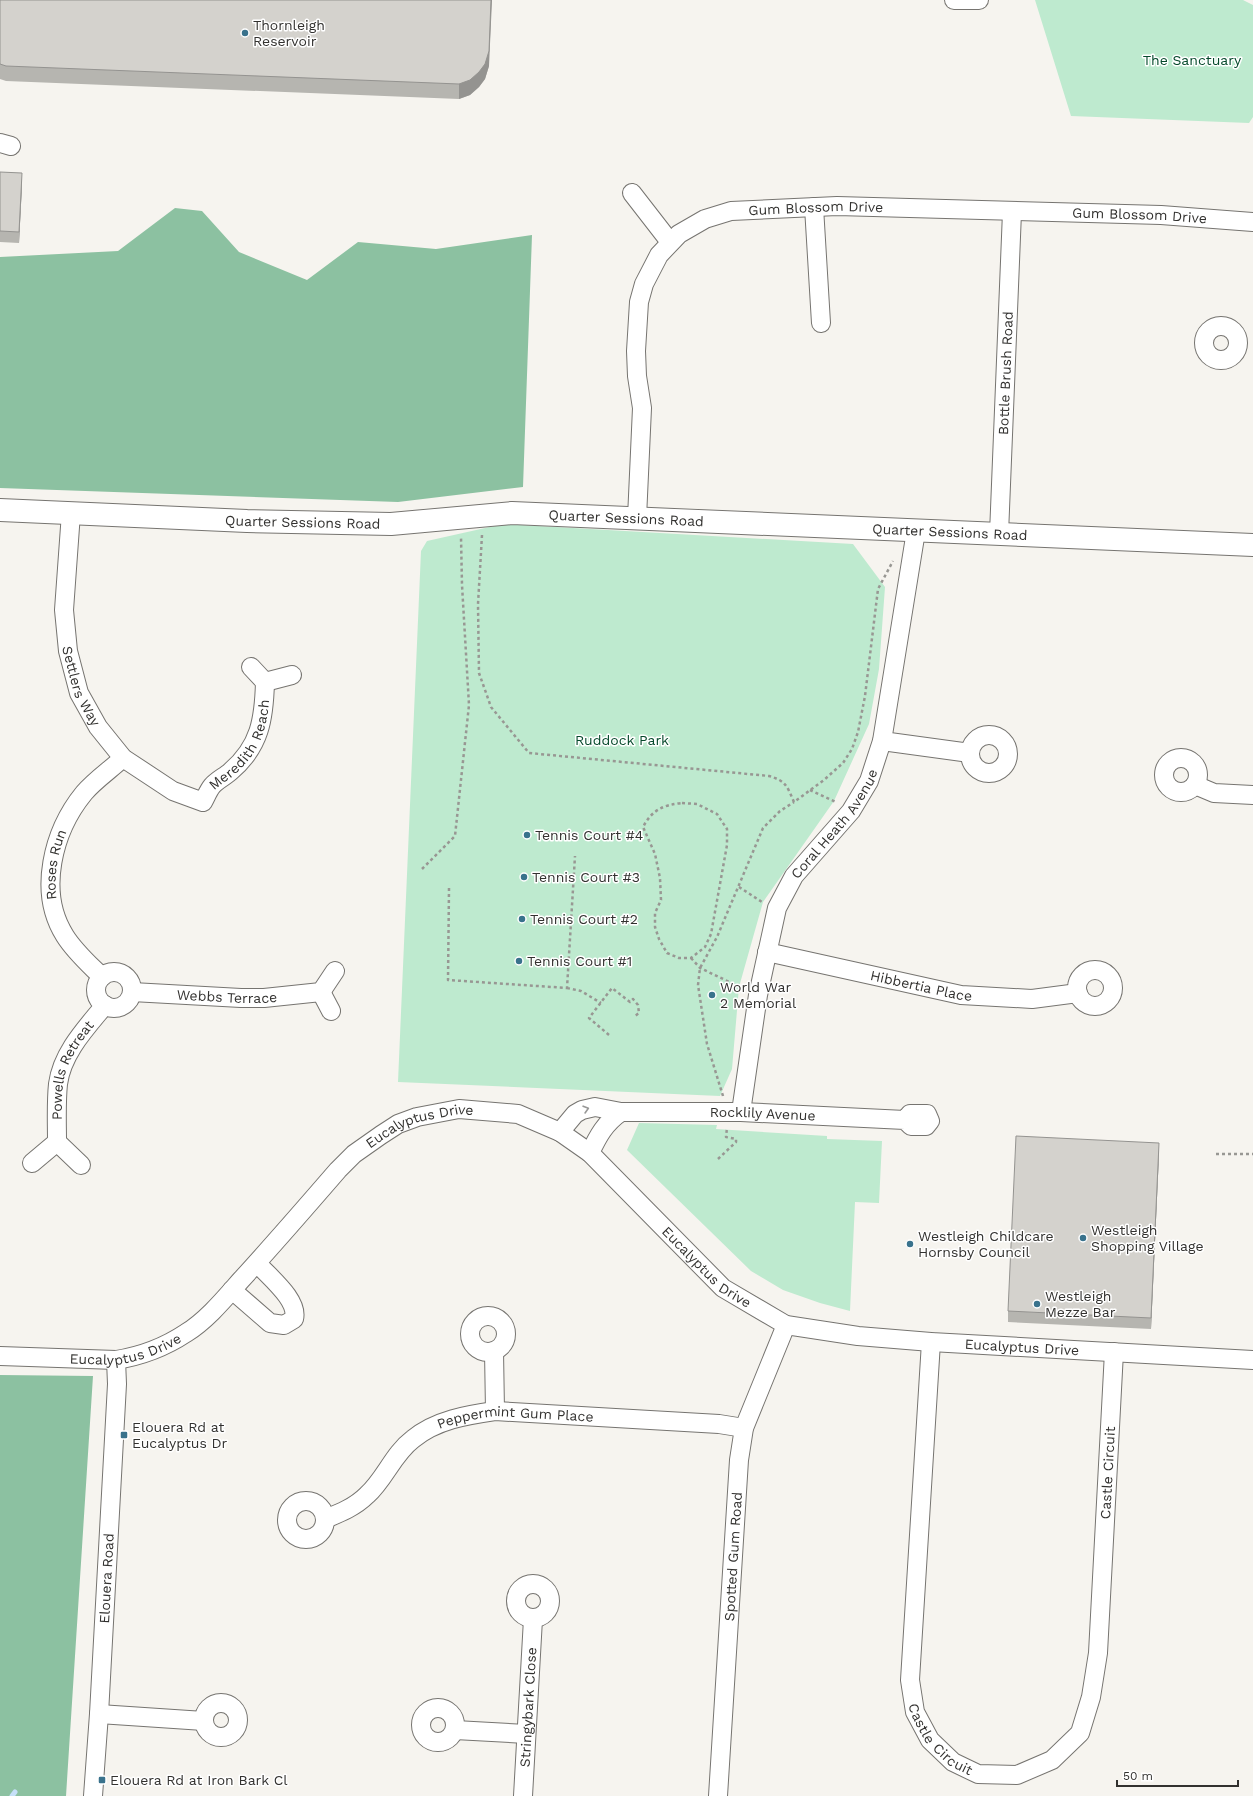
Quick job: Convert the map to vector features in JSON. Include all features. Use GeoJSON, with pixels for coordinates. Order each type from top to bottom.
{"type":"FeatureCollection","features":[{"type":"Feature","properties":{"kind":"main road","name":"Quarter Sessions Road"},"geometry":{"type":"LineString","coordinates":[[0,510],[345,524],[425,522],[490,513],[512,512],[1253,545]]}},
{"type":"Feature","properties":{"kind":"street"},"geometry":{"type":"LineString","coordinates":[[954,0],[979,0]]}},
{"type":"Feature","properties":{"kind":"street"},"geometry":{"type":"LineString","coordinates":[[632,193],[670,242]]}},
{"type":"Feature","properties":{"kind":"street"},"geometry":{"type":"LineString","coordinates":[[814,207],[821,323]]}},
{"type":"Feature","properties":{"kind":"street","name":"Gum Blossom Drive"},"geometry":{"type":"LineString","coordinates":[[637,518],[642,408],[636,376],[639,302],[644,284],[651,268],[670,242],[688,228],[705,219],[731,211],[814,207],[1161,215],[1253,222]]}},
{"type":"Feature","properties":{"kind":"street","name":"Bottle Brush Road"},"geometry":{"type":"LineString","coordinates":[[999,534],[1012,212]]}},
{"type":"Feature","properties":{"kind":"street","name":"Settlers Way"},"geometry":{"type":"LineString","coordinates":[[71,513],[64,610],[68,651],[79,693],[98,727],[123,758],[173,791],[203,802]]}},
{"type":"Feature","properties":{"kind":"street","name":"Coral Heath Avenue"},"geometry":{"type":"LineString","coordinates":[[734,1112],[777,908],[794,876],[851,811],[869,782],[882,742],[916,531]]}},
{"type":"Feature","properties":{"kind":"street","name":"Meredith Reach"},"geometry":{"type":"LineString","coordinates":[[203,802],[212,786],[232,771],[247,754],[255,742],[260,729],[264,704],[264,682],[251,667]]}},
{"type":"Feature","properties":{"kind":"street","name":"Meredith Reach"},"geometry":{"type":"LineString","coordinates":[[264,682],[292,675]]}},
{"type":"Feature","properties":{"kind":"street"},"geometry":{"type":"LineString","coordinates":[[882,742],[970,753]]}},
{"type":"Feature","properties":{"kind":"street","name":"Roses Run"},"geometry":{"type":"LineString","coordinates":[[102,977],[79,954],[65,936],[54,915],[50,887],[53,856],[64,826],[84,793],[123,758]]}},
{"type":"Feature","properties":{"kind":"street"},"geometry":{"type":"LineString","coordinates":[[1195,784],[1214,793],[1253,795]]}},
{"type":"Feature","properties":{"kind":"street","name":"Hibbertia Place"},"geometry":{"type":"LineString","coordinates":[[767,952],[956,994],[1032,999],[1078,993]]}},
{"type":"Feature","properties":{"kind":"street"},"geometry":{"type":"LineString","coordinates":[[331,1011],[321,992],[335,971]]}},
{"type":"Feature","properties":{"kind":"street"},"geometry":{"type":"LineString","coordinates":[[112,973],[122,974],[130,981],[132,992],[127,1002],[116,1008],[105,1005],[97,995],[98,982],[102,977],[112,973]]}},
{"type":"Feature","properties":{"kind":"street","name":"Webbs Terrace"},"geometry":{"type":"LineString","coordinates":[[132,992],[241,998],[264,998],[321,992]]}},
{"type":"Feature","properties":{"kind":"street","name":"Powells Retreat"},"geometry":{"type":"LineString","coordinates":[[81,1165],[57,1142],[58,1082],[62,1068],[75,1043],[105,1005]]}},
{"type":"Feature","properties":{"kind":"street","name":"Rocklily Avenue"},"geometry":{"type":"LineString","coordinates":[[560,1132],[575,1114],[582,1110],[595,1107],[621,1112],[734,1112],[905,1120]]}},
{"type":"Feature","properties":{"kind":"street","name":"Eucalyptus Drive"},"geometry":{"type":"LineString","coordinates":[[0,1356],[116,1360],[152,1351],[187,1332],[201,1322],[257,1263],[338,1170],[354,1154],[398,1124],[417,1117],[459,1109],[518,1114],[560,1132],[590,1153],[723,1288],[786,1325],[858,1336],[931,1342],[1253,1360]]}},
{"type":"Feature","properties":{"kind":"street"},"geometry":{"type":"LineString","coordinates":[[590,1153],[601,1131],[609,1120],[621,1112]]}},
{"type":"Feature","properties":{"kind":"street","name":"Powells Retreat"},"geometry":{"type":"LineString","coordinates":[[32,1163],[57,1142]]}},
{"type":"Feature","properties":{"kind":"street"},"geometry":{"type":"LineString","coordinates":[[232,1290],[270,1323],[284,1325],[294,1319],[296,1313],[290,1298],[257,1263]]}},
{"type":"Feature","properties":{"kind":"street","name":"Spotted Gum Road"},"geometry":{"type":"LineString","coordinates":[[718,1796],[739,1460],[744,1428],[786,1325]]}},
{"type":"Feature","properties":{"kind":"street","name":"Castle Circuit"},"geometry":{"type":"LineString","coordinates":[[931,1342],[910,1680],[914,1712],[930,1740],[953,1762],[978,1774],[1017,1776],[1052,1760],[1080,1733],[1091,1697],[1098,1653],[1114,1352]]}},
{"type":"Feature","properties":{"kind":"street"},"geometry":{"type":"LineString","coordinates":[[494,1351],[495,1411]]}},
{"type":"Feature","properties":{"kind":"street","name":"Elouera Road"},"geometry":{"type":"LineString","coordinates":[[93,1796],[99,1714],[117,1384],[116,1360]]}},
{"type":"Feature","properties":{"kind":"street","name":"Peppermint Gum Place"},"geometry":{"type":"LineString","coordinates":[[324,1519],[356,1504],[368,1495],[402,1448],[427,1429],[454,1418],[495,1411],[719,1424],[744,1428]]}},
{"type":"Feature","properties":{"kind":"street","name":"Stringybark Close"},"geometry":{"type":"LineString","coordinates":[[523,1796],[533,1619]]}},
{"type":"Feature","properties":{"kind":"street"},"geometry":{"type":"LineString","coordinates":[[99,1714],[204,1720]]}},
{"type":"Feature","properties":{"kind":"street"},"geometry":{"type":"LineString","coordinates":[[455,1730],[526,1734]]}},
{"type":"Feature","properties":{"kind":"path"},"geometry":{"type":"LineString","coordinates":[[482,532],[478,604],[479,673],[491,707],[529,753],[768,776],[779,779],[787,785],[794,802]]}},
{"type":"Feature","properties":{"kind":"path"},"geometry":{"type":"LineString","coordinates":[[422,870],[455,836],[456,829],[469,705],[460,537]]}},
{"type":"Feature","properties":{"kind":"path"},"geometry":{"type":"LineString","coordinates":[[718,1159],[724,1155],[736,1142],[736,1139],[726,1137],[734,1112],[708,1044],[698,985],[700,968],[717,937],[763,828],[780,811],[810,790],[843,763],[852,749],[858,732],[866,690],[878,589],[894,559]]}},
{"type":"Feature","properties":{"kind":"path"},"geometry":{"type":"LineString","coordinates":[[810,790],[851,811]]}},
{"type":"Feature","properties":{"kind":"path"},"geometry":{"type":"LineString","coordinates":[[668,804],[697,804],[717,814],[727,829],[727,845],[711,934],[706,947],[691,958],[679,958],[667,953],[659,939],[655,927],[655,913],[661,900],[660,878],[655,854],[643,827],[648,816],[656,809],[668,804]]}},
{"type":"Feature","properties":{"kind":"path"},"geometry":{"type":"LineString","coordinates":[[567,988],[575,856]]}},
{"type":"Feature","properties":{"kind":"path"},"geometry":{"type":"LineString","coordinates":[[739,887],[763,902],[777,908]]}},
{"type":"Feature","properties":{"kind":"path"},"geometry":{"type":"LineString","coordinates":[[449,888],[448,980],[567,988],[581,991],[601,1003]]}},
{"type":"Feature","properties":{"kind":"path"},"geometry":{"type":"LineString","coordinates":[[711,934],[717,937]]}},
{"type":"Feature","properties":{"kind":"path"},"geometry":{"type":"LineString","coordinates":[[691,958],[700,968],[758,995]]}},
{"type":"Feature","properties":{"kind":"path"},"geometry":{"type":"LineString","coordinates":[[609,1035],[589,1018],[612,988],[630,1002],[633,999],[638,1005],[639,1013],[635,1016]]}},
{"type":"Feature","properties":{"kind":"path"},"geometry":{"type":"LineString","coordinates":[[1216,1154],[1253,1154]]}},
{"type":"Feature","properties":{"kind":"green space","name":"The Sanctuary"},"geometry":{"type":"Polygon","coordinates":[[[1035,0],[1243,0],[1253,5],[1253,117],[1249,123],[1071,116],[1035,0]]]}},
{"type":"Feature","properties":{"kind":"green space"},"geometry":{"type":"Polygon","coordinates":[[[175,208],[202,211],[239,252],[307,280],[358,242],[436,249],[532,235],[523,487],[398,502],[0,488],[0,257],[118,251],[175,208]]]}},
{"type":"Feature","properties":{"kind":"green space","name":"Ruddock Park"},"geometry":{"type":"Polygon","coordinates":[[[503,524],[853,544],[885,587],[879,669],[869,724],[834,801],[763,902],[739,987],[732,1069],[720,1096],[398,1082],[421,551],[427,541],[503,524]]]}},
{"type":"Feature","properties":{"kind":"green space"},"geometry":{"type":"Polygon","coordinates":[[[639,1123],[717,1125],[716,1129],[827,1136],[827,1139],[882,1141],[879,1203],[855,1202],[850,1311],[820,1303],[783,1290],[751,1271],[627,1150],[639,1123]]]}},
{"type":"Feature","properties":{"kind":"green space"},"geometry":{"type":"Polygon","coordinates":[[[0,1375],[93,1376],[66,1796],[0,1796],[0,1375]]]}},
{"type":"Feature","properties":{"kind":"building","name":"Thornleigh Reservoir"},"geometry":{"type":"Polygon","coordinates":[[[0,0],[491,0],[489,51],[485,64],[479,72],[470,80],[459,84],[6,66],[0,64],[0,0]]]}},
{"type":"Feature","properties":{"kind":"building"},"geometry":{"type":"Polygon","coordinates":[[[0,172],[22,173],[19,232],[0,231],[0,172]]]}},
{"type":"Feature","properties":{"kind":"building","name":"Westleigh Shopping Village"},"geometry":{"type":"Polygon","coordinates":[[[1016,1136],[1159,1143],[1151,1318],[1008,1311],[1016,1136]]]}},
{"type":"Feature","properties":{"kind":"waterway"},"geometry":{"type":"LineString","coordinates":[[12,1796],[15,1792]]}},
{"type":"Feature","properties":{"kind":"place","name":"Thornleigh Reservoir"},"geometry":{"type":"Point","coordinates":[245,33]}},
{"type":"Feature","properties":{"kind":"place","name":"Tennis Court #4"},"geometry":{"type":"Point","coordinates":[527,835]}},
{"type":"Feature","properties":{"kind":"place","name":"Tennis Court #3"},"geometry":{"type":"Point","coordinates":[524,877]}},
{"type":"Feature","properties":{"kind":"place","name":"Tennis Court #2"},"geometry":{"type":"Point","coordinates":[522,919]}},
{"type":"Feature","properties":{"kind":"place","name":"Tennis Court #1"},"geometry":{"type":"Point","coordinates":[519,961]}},
{"type":"Feature","properties":{"kind":"place","name":"World War 2 Memorial"},"geometry":{"type":"Point","coordinates":[712,995]}},
{"type":"Feature","properties":{"kind":"place","name":"Westleigh Shopping Village"},"geometry":{"type":"Point","coordinates":[1083,1238]}},
{"type":"Feature","properties":{"kind":"place","name":"Westleigh Childcare Hornsby Council"},"geometry":{"type":"Point","coordinates":[910,1244]}},
{"type":"Feature","properties":{"kind":"place","name":"Westleigh Mezze Bar"},"geometry":{"type":"Point","coordinates":[1037,1304]}},
{"type":"Feature","properties":{"kind":"place","name":"Elouera Rd at Eucalyptus Dr"},"geometry":{"type":"Point","coordinates":[124,1435]}},
{"type":"Feature","properties":{"kind":"place","name":"Elouera Rd at Iron Bark Cl"},"geometry":{"type":"Point","coordinates":[102,1780]}}]}
